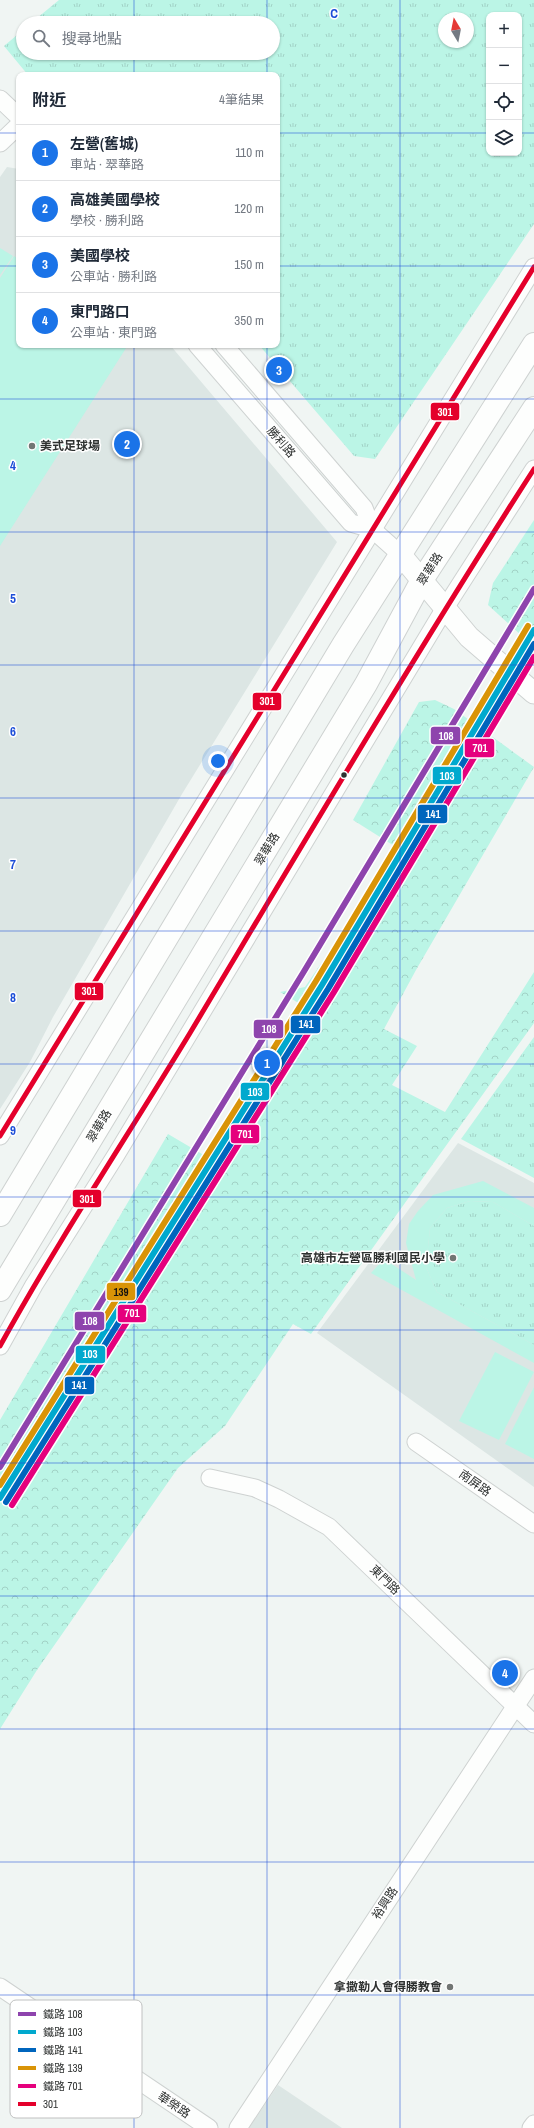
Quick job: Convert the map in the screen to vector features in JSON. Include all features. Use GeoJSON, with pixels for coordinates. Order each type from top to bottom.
{"type":"FeatureCollection","features":[{"type":"Feature","properties":{"kind":"main road"},"geometry":{"type":"LineString","coordinates":[[0,1215],[343,644],[534,344]]}},
{"type":"Feature","properties":{"kind":"main road","name":"翠華路"},"geometry":{"type":"LineString","coordinates":[[2,1284],[369,680],[422,580],[534,408]]}},
{"type":"Feature","properties":{"kind":"street"},"geometry":{"type":"LineString","coordinates":[[0,99],[16,114]]}},
{"type":"Feature","properties":{"kind":"street"},"geometry":{"type":"LineString","coordinates":[[0,143],[16,128]]}},
{"type":"Feature","properties":{"kind":"street"},"geometry":{"type":"LineString","coordinates":[[0,1136],[534,267]]}},
{"type":"Feature","properties":{"kind":"street","name":"勝利路"},"geometry":{"type":"LineString","coordinates":[[200,348],[351,523],[372,529],[400,554]]}},
{"type":"Feature","properties":{"kind":"street","name":"勝利路"},"geometry":{"type":"LineString","coordinates":[[227,348],[364,508],[372,529]]}},
{"type":"Feature","properties":{"kind":"street"},"geometry":{"type":"LineString","coordinates":[[0,1346],[27,1298],[177,1054],[445,608],[534,469]]}},
{"type":"Feature","properties":{"kind":"street"},"geometry":{"type":"LineString","coordinates":[[400,554],[469,637],[534,693]]}},
{"type":"Feature","properties":{"kind":"street"},"geometry":{"type":"LineString","coordinates":[[2,1284],[27,1298]]}},
{"type":"Feature","properties":{"kind":"street","name":"南屏路"},"geometry":{"type":"LineString","coordinates":[[416,1442],[534,1524]]}},
{"type":"Feature","properties":{"kind":"street","name":"東門路"},"geometry":{"type":"LineString","coordinates":[[210,1478],[255,1488],[280,1499],[330,1527],[534,1724]]}},
{"type":"Feature","properties":{"kind":"street","name":"裕興路"},"geometry":{"type":"LineString","coordinates":[[238,2128],[534,1678]]}},
{"type":"Feature","properties":{"kind":"street","name":"華榮路"},"geometry":{"type":"LineString","coordinates":[[0,1987],[19,2000]]}},
{"type":"Feature","properties":{"kind":"street","name":"華榮路"},"geometry":{"type":"LineString","coordinates":[[142,2083],[209,2128]]}},
{"type":"Feature","properties":{"kind":"street"},"geometry":{"type":"LineString","coordinates":[[531,2128],[534,2124]]}},
{"type":"Feature","properties":{"kind":"shaded area"},"geometry":{"type":"Polygon","coordinates":[[[7,167],[16,168],[16,348],[173,348],[337,542],[182,794],[53,1017],[30,1062],[0,1109],[0,177],[7,167]]]}},
{"type":"Feature","properties":{"kind":"shaded area","name":"高雄市左營區勝利國民小學"},"geometry":{"type":"Polygon","coordinates":[[[458,1143],[534,1183],[534,1487],[317,1333],[458,1143]]]}},
{"type":"Feature","properties":{"kind":"shaded area"},"geometry":{"type":"Polygon","coordinates":[[[278,2085],[342,2128],[249,2128],[278,2085]]]}},
{"type":"Feature","properties":{"kind":"green space"},"geometry":{"type":"Polygon","coordinates":[[[59,0],[534,0],[534,224],[375,459],[354,456],[262,348],[280,348],[280,72],[26,72],[4,46],[16,36],[16,60],[280,60],[280,16],[40,16],[59,0]]]}},
{"type":"Feature","properties":{"kind":"green space"},"geometry":{"type":"Polygon","coordinates":[[[0,248],[13,256],[0,275],[0,248]]]}},
{"type":"Feature","properties":{"kind":"green space","name":"美式足球場"},"geometry":{"type":"Polygon","coordinates":[[[14,256],[16,258],[16,348],[126,348],[0,546],[0,278],[14,256]]]}},
{"type":"Feature","properties":{"kind":"green space"},"geometry":{"type":"Polygon","coordinates":[[[534,520],[534,647],[488,605],[493,583],[534,520]]]}},
{"type":"Feature","properties":{"kind":"green space"},"geometry":{"type":"Polygon","coordinates":[[[435,700],[454,709],[534,767],[416,970],[384,1029],[417,1046],[392,1085],[445,1112],[534,972],[534,1023],[311,1334],[293,1324],[225,1426],[178,1468],[37,1670],[0,1729],[0,1420],[168,1134],[219,1164],[302,1005],[280,992],[305,987],[359,908],[382,901],[399,882],[407,854],[353,820],[419,702],[435,700]]]}},
{"type":"Feature","properties":{"kind":"green space"},"geometry":{"type":"Polygon","coordinates":[[[534,1037],[534,1178],[461,1139],[534,1037]]]}},
{"type":"Feature","properties":{"kind":"green space"},"geometry":{"type":"Polygon","coordinates":[[[483,1181],[534,1208],[534,1226],[493,1202],[470,1201],[447,1208],[430,1228],[426,1267],[437,1292],[534,1345],[534,1363],[371,1273],[384,1259],[416,1280],[406,1243],[409,1224],[418,1211],[433,1195],[483,1181]]]}},
{"type":"Feature","properties":{"kind":"green space"},"geometry":{"type":"Polygon","coordinates":[[[470,1201],[493,1202],[534,1226],[534,1345],[437,1292],[426,1267],[430,1228],[447,1208],[470,1201]]]}},
{"type":"Feature","properties":{"kind":"green space"},"geometry":{"type":"Polygon","coordinates":[[[495,1352],[534,1372],[499,1440],[459,1421],[495,1352]]]}},
{"type":"Feature","properties":{"kind":"green space"},"geometry":{"type":"Polygon","coordinates":[[[534,1387],[534,1459],[505,1444],[534,1387]]]}},
{"type":"Feature","properties":{"kind":"rail line","name":"108"},"geometry":{"type":"LineString","coordinates":[[0,1467],[303,973],[534,589]]}},
{"type":"Feature","properties":{"kind":"rail line","name":"139"},"geometry":{"type":"LineString","coordinates":[[0,1485],[316,981],[528,626]]}},
{"type":"Feature","properties":{"kind":"rail line","name":"103"},"geometry":{"type":"LineString","coordinates":[[0,1498],[322,985],[534,630]]}},
{"type":"Feature","properties":{"kind":"rail line","name":"141"},"geometry":{"type":"LineString","coordinates":[[6,1502],[328,989],[534,644]]}},
{"type":"Feature","properties":{"kind":"rail line","name":"701"},"geometry":{"type":"LineString","coordinates":[[12,1505],[334,992],[534,657]]}},
{"type":"Feature","properties":{"kind":"transit line","name":"301"},"geometry":{"type":"LineString","coordinates":[[0,1136],[534,267]]}},
{"type":"Feature","properties":{"kind":"transit line","name":"301"},"geometry":{"type":"LineString","coordinates":[[0,1346],[46,1267],[190,1033],[317,820],[534,469]]}},
{"type":"Feature","properties":{"kind":"place","name":"美國學校"},"geometry":{"type":"Point","coordinates":[279,370]}},
{"type":"Feature","properties":{"kind":"place","name":"高雄美國學校"},"geometry":{"type":"Point","coordinates":[127,444]}},
{"type":"Feature","properties":{"kind":"place","name":"美式足球場"},"geometry":{"type":"Point","coordinates":[32,446]}},
{"type":"Feature","properties":{"kind":"place","name":"左營(舊城)"},"geometry":{"type":"Point","coordinates":[267,1063]}},
{"type":"Feature","properties":{"kind":"place","name":"高雄市左營區勝利國民小學"},"geometry":{"type":"Point","coordinates":[453,1258]}},
{"type":"Feature","properties":{"kind":"place","name":"東門路口"},"geometry":{"type":"Point","coordinates":[505,1673]}},
{"type":"Feature","properties":{"kind":"place","name":"拿撒勒人會得勝教會"},"geometry":{"type":"Point","coordinates":[450,1987]}}]}
